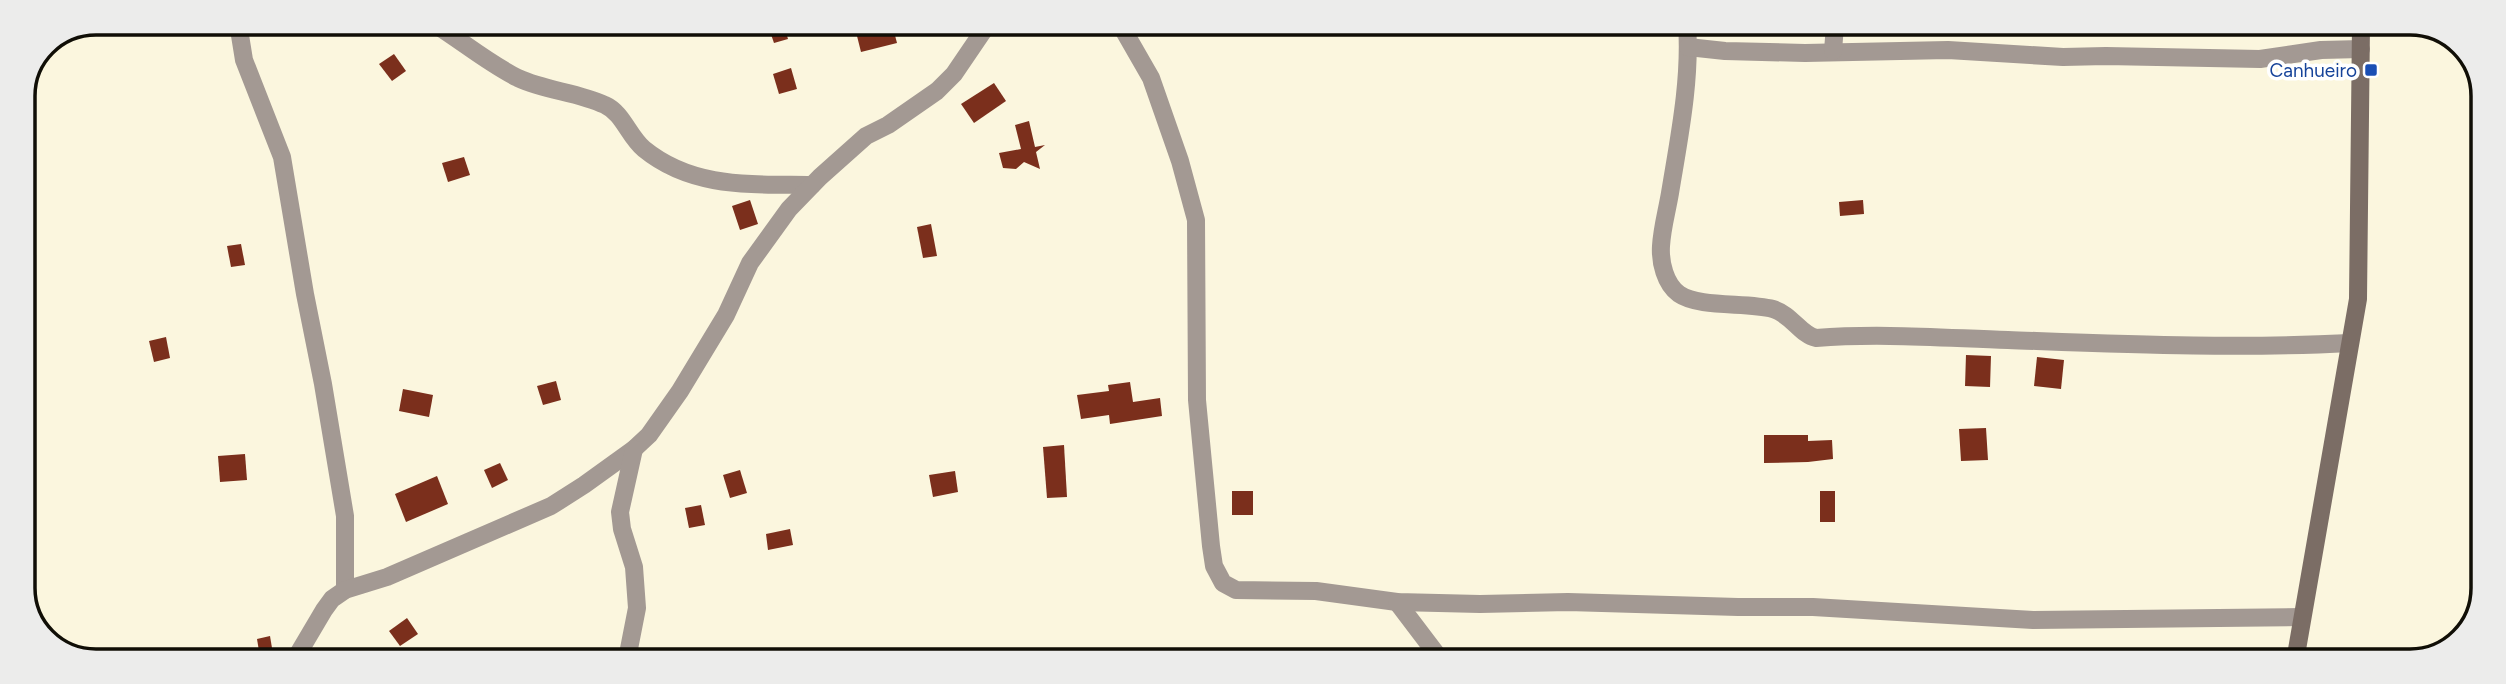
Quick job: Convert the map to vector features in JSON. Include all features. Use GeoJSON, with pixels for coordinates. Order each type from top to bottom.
{"type":"FeatureCollection","features":[{"type":"Feature","properties":{"kind":"street"},"geometry":{"type":"LineString","coordinates":[[240,35],[244,60],[282,158],[340,481],[345,516],[345,590]]}},
{"type":"Feature","properties":{"kind":"street"},"geometry":{"type":"LineString","coordinates":[[452,35],[487,60],[519,78],[547,89],[608,105],[640,146],[660,162],[692,176],[724,183],[812,185]]}},
{"type":"Feature","properties":{"kind":"street"},"geometry":{"type":"LineString","coordinates":[[301,649],[332,599],[345,590],[387,578],[551,506],[634,449],[649,435],[680,391],[726,315],[750,263],[789,209],[866,136],[888,125],[937,91],[954,74],[981,35]]}},
{"type":"Feature","properties":{"kind":"street"},"geometry":{"type":"LineString","coordinates":[[1126,35],[1151,78],[1180,161],[1196,220],[1197,400],[1214,566],[1223,583],[1236,590],[1316,591],[1397,603],[1569,602],[1813,607],[2033,620],[2302,617]]}},
{"type":"Feature","properties":{"kind":"street"},"geometry":{"type":"LineString","coordinates":[[1687,35],[1682,118],[1661,247],[1664,272],[1671,286],[1680,295],[1694,300],[1764,306],[1791,318],[1810,337],[1816,338],[1900,335],[2168,346],[2275,347],[2350,343]]}},
{"type":"Feature","properties":{"kind":"street"},"geometry":{"type":"LineString","coordinates":[[1833,51],[1834,35]]}},
{"type":"Feature","properties":{"kind":"street"},"geometry":{"type":"LineString","coordinates":[[2297,649],[2358,299],[2361,35]]}},
{"type":"Feature","properties":{"kind":"street"},"geometry":{"type":"LineString","coordinates":[[1688,47],[1725,51],[1961,51],[2063,57],[2106,55],[2260,59],[2321,50],[2361,49]]}},
{"type":"Feature","properties":{"kind":"street"},"geometry":{"type":"LineString","coordinates":[[628,649],[637,608],[634,567],[622,529],[620,512],[634,449]]}},
{"type":"Feature","properties":{"kind":"street"},"geometry":{"type":"LineString","coordinates":[[1397,603],[1433,649]]}},
{"type":"Feature","properties":{"kind":"building"},"geometry":{"type":"Polygon","coordinates":[[[771,35],[787,35],[788,39],[774,43],[771,35]]]}},
{"type":"Feature","properties":{"kind":"building"},"geometry":{"type":"Polygon","coordinates":[[[857,35],[895,35],[897,43],[861,52],[857,35]]]}},
{"type":"Feature","properties":{"kind":"building"},"geometry":{"type":"Polygon","coordinates":[[[394,54],[406,71],[392,81],[379,64],[394,54]]]}},
{"type":"Feature","properties":{"kind":"building"},"geometry":{"type":"Polygon","coordinates":[[[791,68],[797,89],[779,94],[773,74],[791,68]]]}},
{"type":"Feature","properties":{"kind":"building"},"geometry":{"type":"Polygon","coordinates":[[[994,83],[1006,101],[974,123],[961,104],[994,83]]]}},
{"type":"Feature","properties":{"kind":"building"},"geometry":{"type":"Polygon","coordinates":[[[1029,121],[1035,147],[1045,145],[1036,152],[1040,169],[1024,162],[1016,169],[1003,168],[999,153],[1021,149],[1015,125],[1029,121]]]}},
{"type":"Feature","properties":{"kind":"building"},"geometry":{"type":"Polygon","coordinates":[[[464,157],[470,175],[448,182],[442,163],[464,157]]]}},
{"type":"Feature","properties":{"kind":"building"},"geometry":{"type":"Polygon","coordinates":[[[750,200],[758,224],[740,230],[732,206],[750,200]]]}},
{"type":"Feature","properties":{"kind":"building"},"geometry":{"type":"Polygon","coordinates":[[[1863,200],[1864,214],[1840,216],[1839,202],[1863,200]]]}},
{"type":"Feature","properties":{"kind":"building"},"geometry":{"type":"Polygon","coordinates":[[[931,224],[937,256],[923,258],[917,227],[931,224]]]}},
{"type":"Feature","properties":{"kind":"building"},"geometry":{"type":"Polygon","coordinates":[[[241,244],[245,265],[231,267],[227,246],[241,244]]]}},
{"type":"Feature","properties":{"kind":"building"},"geometry":{"type":"Polygon","coordinates":[[[166,337],[170,358],[154,362],[149,341],[166,337]]]}},
{"type":"Feature","properties":{"kind":"building"},"geometry":{"type":"Polygon","coordinates":[[[1966,355],[1991,356],[1990,387],[1965,386],[1966,355]]]}},
{"type":"Feature","properties":{"kind":"building"},"geometry":{"type":"Polygon","coordinates":[[[2037,357],[2064,360],[2061,389],[2034,386],[2037,357]]]}},
{"type":"Feature","properties":{"kind":"building"},"geometry":{"type":"Polygon","coordinates":[[[556,381],[561,400],[543,405],[537,386],[556,381]]]}},
{"type":"Feature","properties":{"kind":"building"},"geometry":{"type":"Polygon","coordinates":[[[1130,382],[1133,402],[1160,398],[1162,416],[1110,424],[1109,415],[1081,419],[1077,395],[1109,391],[1108,385],[1130,382]]]}},
{"type":"Feature","properties":{"kind":"building"},"geometry":{"type":"Polygon","coordinates":[[[403,389],[433,395],[429,417],[399,411],[403,389]]]}},
{"type":"Feature","properties":{"kind":"building"},"geometry":{"type":"Polygon","coordinates":[[[1986,428],[1988,460],[1961,461],[1959,429],[1986,428]]]}},
{"type":"Feature","properties":{"kind":"building"},"geometry":{"type":"Polygon","coordinates":[[[1764,435],[1808,435],[1808,441],[1832,440],[1833,459],[1764,463],[1764,435]]]}},
{"type":"Feature","properties":{"kind":"building"},"geometry":{"type":"Polygon","coordinates":[[[1064,445],[1067,497],[1047,498],[1043,447],[1064,445]]]}},
{"type":"Feature","properties":{"kind":"building"},"geometry":{"type":"Polygon","coordinates":[[[245,454],[247,480],[220,482],[218,456],[245,454]]]}},
{"type":"Feature","properties":{"kind":"building"},"geometry":{"type":"Polygon","coordinates":[[[500,463],[508,480],[492,488],[484,470],[500,463]]]}},
{"type":"Feature","properties":{"kind":"building"},"geometry":{"type":"Polygon","coordinates":[[[740,470],[747,493],[730,498],[723,475],[740,470]]]}},
{"type":"Feature","properties":{"kind":"building"},"geometry":{"type":"Polygon","coordinates":[[[955,471],[958,492],[933,497],[929,475],[955,471]]]}},
{"type":"Feature","properties":{"kind":"building"},"geometry":{"type":"Polygon","coordinates":[[[437,476],[448,504],[406,522],[395,494],[437,476]]]}},
{"type":"Feature","properties":{"kind":"building"},"geometry":{"type":"Polygon","coordinates":[[[1232,491],[1253,491],[1253,515],[1232,515],[1232,491]]]}},
{"type":"Feature","properties":{"kind":"building"},"geometry":{"type":"Polygon","coordinates":[[[1820,491],[1835,491],[1835,522],[1820,522],[1820,491]]]}},
{"type":"Feature","properties":{"kind":"building"},"geometry":{"type":"Polygon","coordinates":[[[701,505],[705,525],[689,528],[685,508],[701,505]]]}},
{"type":"Feature","properties":{"kind":"building"},"geometry":{"type":"Polygon","coordinates":[[[790,529],[793,545],[768,550],[766,534],[790,529]]]}},
{"type":"Feature","properties":{"kind":"building"},"geometry":{"type":"Polygon","coordinates":[[[407,618],[418,634],[400,646],[389,631],[407,618]]]}},
{"type":"Feature","properties":{"kind":"building"},"geometry":{"type":"Polygon","coordinates":[[[270,636],[272,649],[259,649],[257,639],[270,636]]]}},
{"type":"Feature","properties":{"kind":"place","name":"Canhueiro"},"geometry":{"type":"Point","coordinates":[2371,70]}}]}
